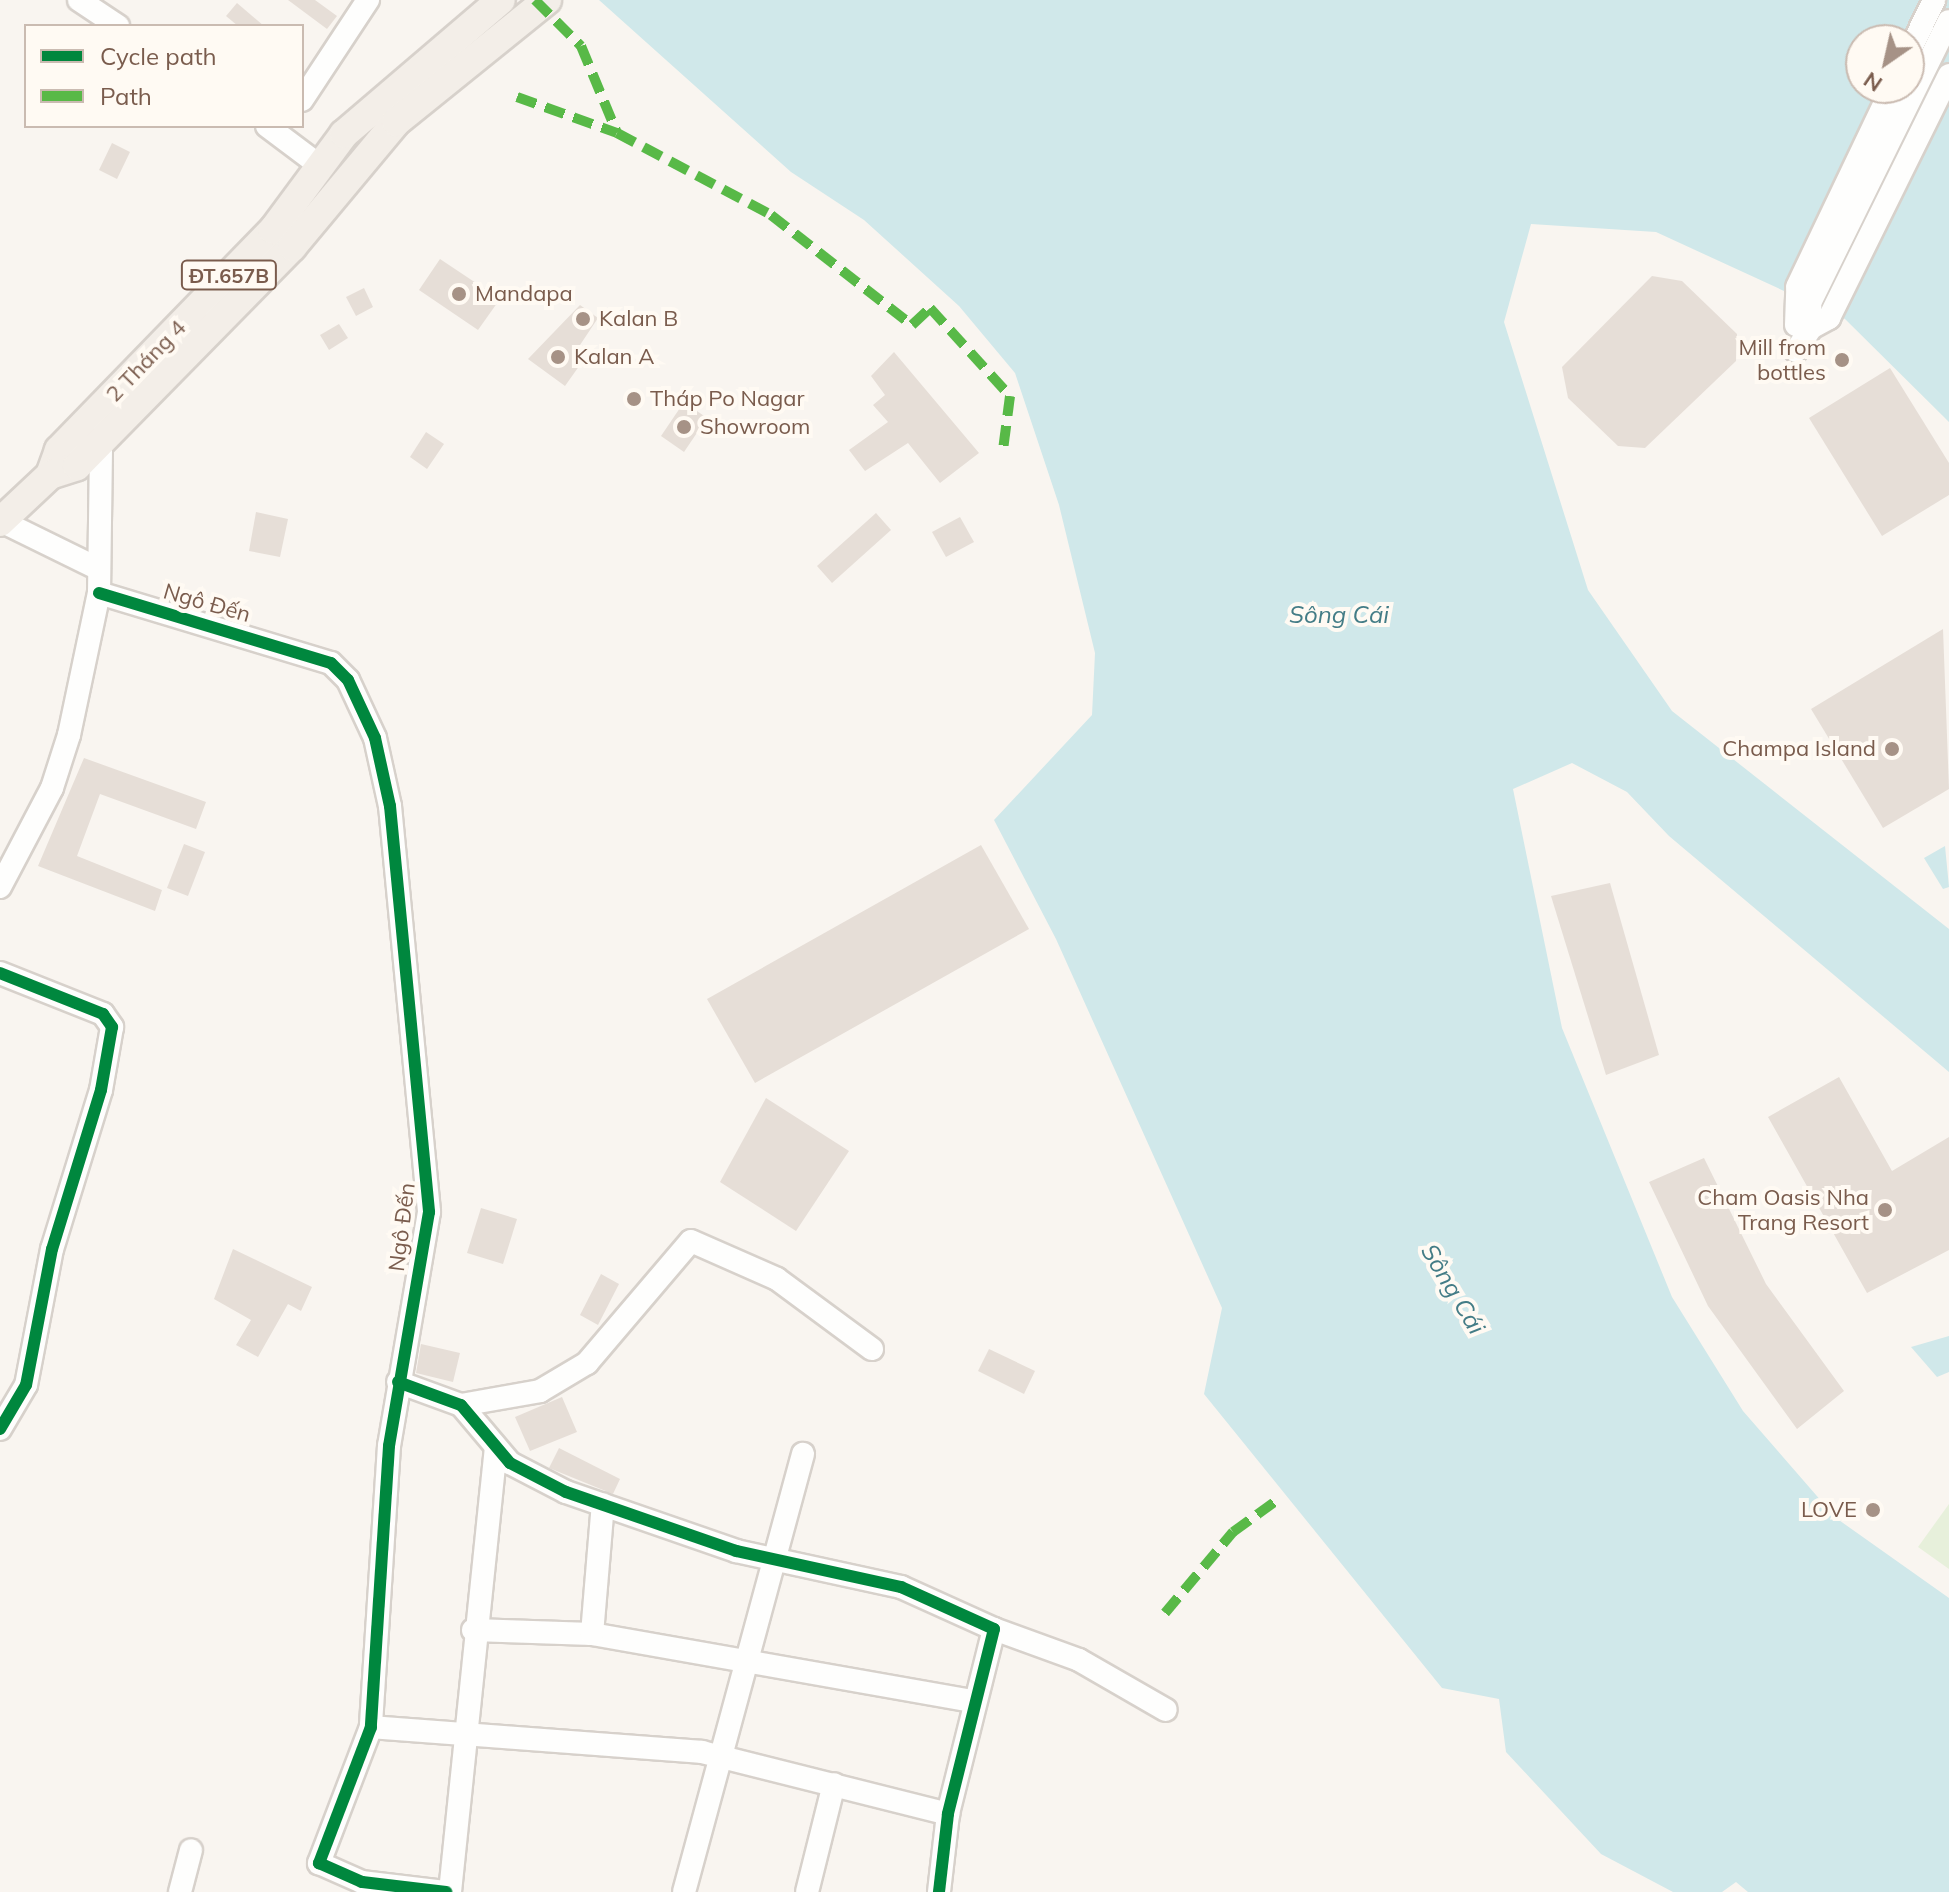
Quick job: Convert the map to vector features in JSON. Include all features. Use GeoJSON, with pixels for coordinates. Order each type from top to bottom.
{"type":"FeatureCollection","features":[{"type":"Feature","properties":{"kind":"main road","name":"ĐT.657B"},"geometry":{"type":"LineString","coordinates":[[417,83],[501,0]]}},
{"type":"Feature","properties":{"kind":"main road","name":"ĐT.657B"},"geometry":{"type":"LineString","coordinates":[[417,83],[547,0]]}},
{"type":"Feature","properties":{"kind":"main road","name":"2 Tháng 4"},"geometry":{"type":"LineString","coordinates":[[50,475],[59,450],[273,230],[319,165],[417,83]]}},
{"type":"Feature","properties":{"kind":"main road","name":"2 Tháng 4"},"geometry":{"type":"LineString","coordinates":[[1,522],[50,475],[77,466],[292,247],[417,83]]}},
{"type":"Feature","properties":{"kind":"street"},"geometry":{"type":"LineString","coordinates":[[79,0],[115,24]]}},
{"type":"Feature","properties":{"kind":"street"},"geometry":{"type":"LineString","coordinates":[[304,97],[368,0]]}},
{"type":"Feature","properties":{"kind":"street"},"geometry":{"type":"LineString","coordinates":[[1922,24],[1934,0]]}},
{"type":"Feature","properties":{"kind":"street"},"geometry":{"type":"LineString","coordinates":[[1820,323],[1810,303],[1949,21]]}},
{"type":"Feature","properties":{"kind":"street"},"geometry":{"type":"LineString","coordinates":[[1884,104],[1797,287],[1796,351],[1820,323],[1949,75]]}},
{"type":"Feature","properties":{"kind":"street"},"geometry":{"type":"LineString","coordinates":[[276,128],[319,165]]}},
{"type":"Feature","properties":{"kind":"street"},"geometry":{"type":"LineString","coordinates":[[0,887],[52,788],[99,593],[95,567],[101,442]]}},
{"type":"Feature","properties":{"kind":"street"},"geometry":{"type":"LineString","coordinates":[[1,522],[95,567]]}},
{"type":"Feature","properties":{"kind":"street","name":"Ngô Đến"},"geometry":{"type":"LineString","coordinates":[[99,593],[308,653],[348,680],[367,713],[390,806],[429,1161],[429,1212],[398,1382],[371,1727],[319,1863],[363,1887],[448,1892]]}},
{"type":"Feature","properties":{"kind":"street"},"geometry":{"type":"LineString","coordinates":[[0,973],[103,1014],[112,1027],[101,1090],[52,1249],[26,1385],[0,1429]]}},
{"type":"Feature","properties":{"kind":"street"},"geometry":{"type":"LineString","coordinates":[[398,1382],[461,1405],[540,1391],[575,1371],[691,1241],[777,1279],[872,1349]]}},
{"type":"Feature","properties":{"kind":"street"},"geometry":{"type":"LineString","coordinates":[[461,1405],[496,1449],[566,1492],[778,1562],[901,1587],[994,1629],[1079,1660],[1166,1710]]}},
{"type":"Feature","properties":{"kind":"street"},"geometry":{"type":"LineString","coordinates":[[448,1892],[473,1630],[496,1449]]}},
{"type":"Feature","properties":{"kind":"street"},"geometry":{"type":"LineString","coordinates":[[684,1892],[778,1562],[803,1454]]}},
{"type":"Feature","properties":{"kind":"street"},"geometry":{"type":"LineString","coordinates":[[592,1634],[603,1504]]}},
{"type":"Feature","properties":{"kind":"street"},"geometry":{"type":"LineString","coordinates":[[939,1892],[948,1814],[973,1701],[994,1629]]}},
{"type":"Feature","properties":{"kind":"street"},"geometry":{"type":"LineString","coordinates":[[473,1630],[592,1634],[751,1659],[973,1701]]}},
{"type":"Feature","properties":{"kind":"street"},"geometry":{"type":"LineString","coordinates":[[371,1727],[722,1756],[948,1814]]}},
{"type":"Feature","properties":{"kind":"street"},"geometry":{"type":"LineString","coordinates":[[807,1892],[834,1784]]}},
{"type":"Feature","properties":{"kind":"street"},"geometry":{"type":"LineString","coordinates":[[180,1892],[191,1850]]}},
{"type":"Feature","properties":{"kind":"green space"},"geometry":{"type":"Polygon","coordinates":[[[1949,1504],[1949,1569],[1918,1547],[1949,1504]]]}},
{"type":"Feature","properties":{"kind":"water","name":"Sông Cái"},"geometry":{"type":"Polygon","coordinates":[[[599,0],[1949,0],[1949,422],[1845,319],[1656,232],[1531,224],[1504,322],[1588,590],[1672,711],[1949,929],[1949,1072],[1669,836],[1627,792],[1572,763],[1513,789],[1562,1028],[1672,1297],[1743,1411],[1836,1518],[1949,1598],[1949,1892],[1748,1892],[1736,1882],[1722,1892],[1673,1892],[1601,1854],[1506,1752],[1499,1699],[1442,1688],[1204,1394],[1222,1308],[1056,939],[994,820],[1092,715],[1095,653],[1059,505],[1015,373],[959,306],[864,220],[791,172],[599,0]]]}},
{"type":"Feature","properties":{"kind":"water"},"geometry":{"type":"Polygon","coordinates":[[[1945,846],[1949,887],[1943,889],[1924,858],[1945,846]]]}},
{"type":"Feature","properties":{"kind":"water"},"geometry":{"type":"Polygon","coordinates":[[[1949,1336],[1949,1372],[1937,1377],[1911,1347],[1949,1336]]]}},
{"type":"Feature","properties":{"kind":"building"},"geometry":{"type":"Polygon","coordinates":[[[288,0],[315,0],[337,16],[327,29],[288,0]]]}},
{"type":"Feature","properties":{"kind":"building"},"geometry":{"type":"Polygon","coordinates":[[[237,3],[262,24],[236,24],[226,16],[237,3]]]}},
{"type":"Feature","properties":{"kind":"building"},"geometry":{"type":"Polygon","coordinates":[[[112,143],[130,152],[117,179],[99,170],[112,143]]]}},
{"type":"Feature","properties":{"kind":"building","name":"Mandapa"},"geometry":{"type":"Polygon","coordinates":[[[440,259],[500,299],[478,330],[419,290],[440,259]]]}},
{"type":"Feature","properties":{"kind":"building"},"geometry":{"type":"Polygon","coordinates":[[[1652,276],[1682,281],[1737,334],[1736,361],[1645,448],[1618,446],[1568,398],[1562,367],[1652,276]]]}},
{"type":"Feature","properties":{"kind":"building"},"geometry":{"type":"Polygon","coordinates":[[[364,288],[373,307],[356,316],[346,297],[364,288]]]}},
{"type":"Feature","properties":{"kind":"building","name":"Kalan A"},"geometry":{"type":"Polygon","coordinates":[[[580,305],[598,318],[578,348],[587,355],[565,386],[528,359],[580,305]]]}},
{"type":"Feature","properties":{"kind":"building"},"geometry":{"type":"Polygon","coordinates":[[[339,324],[348,338],[329,350],[320,335],[339,324]]]}},
{"type":"Feature","properties":{"kind":"building"},"geometry":{"type":"Polygon","coordinates":[[[894,352],[979,453],[940,483],[908,443],[865,471],[849,450],[888,422],[873,405],[885,395],[871,376],[894,352]]]}},
{"type":"Feature","properties":{"kind":"building"},"geometry":{"type":"Polygon","coordinates":[[[1890,368],[1949,463],[1949,495],[1882,536],[1809,418],[1890,368]]]}},
{"type":"Feature","properties":{"kind":"building","name":"Showroom"},"geometry":{"type":"Polygon","coordinates":[[[684,402],[707,418],[684,452],[661,436],[684,402]]]}},
{"type":"Feature","properties":{"kind":"building"},"geometry":{"type":"Polygon","coordinates":[[[426,432],[444,444],[427,469],[410,457],[426,432]]]}},
{"type":"Feature","properties":{"kind":"building"},"geometry":{"type":"Polygon","coordinates":[[[256,512],[288,519],[280,557],[249,551],[256,512]]]}},
{"type":"Feature","properties":{"kind":"building"},"geometry":{"type":"Polygon","coordinates":[[[876,513],[891,530],[832,583],[817,566],[876,513]]]}},
{"type":"Feature","properties":{"kind":"building"},"geometry":{"type":"Polygon","coordinates":[[[960,517],[974,542],[946,557],[932,532],[960,517]]]}},
{"type":"Feature","properties":{"kind":"building","name":"Champa Island"},"geometry":{"type":"Polygon","coordinates":[[[1943,629],[1949,789],[1883,828],[1811,709],[1943,629]]]}},
{"type":"Feature","properties":{"kind":"building"},"geometry":{"type":"Polygon","coordinates":[[[84,758],[206,802],[196,829],[100,794],[77,856],[162,890],[155,911],[38,866],[84,758]]]}},
{"type":"Feature","properties":{"kind":"building"},"geometry":{"type":"Polygon","coordinates":[[[184,844],[205,852],[188,896],[167,888],[184,844]]]}},
{"type":"Feature","properties":{"kind":"building"},"geometry":{"type":"Polygon","coordinates":[[[981,845],[1029,929],[755,1083],[707,999],[981,845]]]}},
{"type":"Feature","properties":{"kind":"building"},"geometry":{"type":"Polygon","coordinates":[[[1610,883],[1659,1055],[1606,1075],[1551,896],[1610,883]]]}},
{"type":"Feature","properties":{"kind":"building","name":"Cham Oasis Nha Trang Resort"},"geometry":{"type":"Polygon","coordinates":[[[1839,1077],[1892,1171],[1949,1137],[1949,1250],[1867,1293],[1768,1117],[1839,1077]]]}},
{"type":"Feature","properties":{"kind":"building"},"geometry":{"type":"Polygon","coordinates":[[[766,1098],[849,1151],[796,1231],[720,1182],[766,1098]]]}},
{"type":"Feature","properties":{"kind":"building"},"geometry":{"type":"Polygon","coordinates":[[[1704,1158],[1766,1284],[1844,1391],[1797,1429],[1708,1306],[1649,1182],[1704,1158]]]}},
{"type":"Feature","properties":{"kind":"building"},"geometry":{"type":"Polygon","coordinates":[[[481,1208],[517,1219],[503,1264],[467,1253],[481,1208]]]}},
{"type":"Feature","properties":{"kind":"building"},"geometry":{"type":"Polygon","coordinates":[[[233,1249],[312,1287],[301,1311],[288,1304],[258,1357],[236,1345],[251,1320],[214,1299],[233,1249]]]}},
{"type":"Feature","properties":{"kind":"building"},"geometry":{"type":"Polygon","coordinates":[[[601,1274],[619,1284],[598,1325],[580,1315],[601,1274]]]}},
{"type":"Feature","properties":{"kind":"building"},"geometry":{"type":"Polygon","coordinates":[[[421,1344],[460,1353],[453,1382],[416,1373],[421,1344]]]}},
{"type":"Feature","properties":{"kind":"building"},"geometry":{"type":"Polygon","coordinates":[[[989,1349],[1035,1371],[1024,1394],[978,1371],[989,1349]]]}},
{"type":"Feature","properties":{"kind":"building"},"geometry":{"type":"Polygon","coordinates":[[[562,1397],[577,1432],[530,1451],[515,1417],[562,1397]]]}},
{"type":"Feature","properties":{"kind":"building"},"geometry":{"type":"Polygon","coordinates":[[[559,1448],[620,1479],[613,1494],[549,1468],[559,1448]]]}},
{"type":"Feature","properties":{"kind":"marked path"},"geometry":{"type":"LineString","coordinates":[[535,0],[581,46],[617,133]]}},
{"type":"Feature","properties":{"kind":"marked path"},"geometry":{"type":"LineString","coordinates":[[517,97],[617,133],[771,215],[912,325],[930,308],[1010,396],[1003,450]]}},
{"type":"Feature","properties":{"kind":"marked path"},"geometry":{"type":"LineString","coordinates":[[1165,1613],[1233,1532],[1280,1498]]}},
{"type":"Feature","properties":{"kind":"cycle path"},"geometry":{"type":"LineString","coordinates":[[99,593],[331,663],[348,680],[375,738],[390,806],[429,1212],[389,1446],[371,1727],[319,1863],[362,1882],[446,1892]]}},
{"type":"Feature","properties":{"kind":"cycle path"},"geometry":{"type":"LineString","coordinates":[[0,973],[103,1014],[112,1027],[101,1090],[52,1249],[26,1385],[0,1429]]}},
{"type":"Feature","properties":{"kind":"cycle path"},"geometry":{"type":"LineString","coordinates":[[398,1382],[461,1405],[510,1463],[566,1492],[736,1551],[901,1587],[994,1629],[948,1814],[939,1892]]}},
{"type":"Feature","properties":{"kind":"place","name":"Mandapa"},"geometry":{"type":"Point","coordinates":[459,294]}},
{"type":"Feature","properties":{"kind":"place","name":"Kalan B"},"geometry":{"type":"Point","coordinates":[583,319]}},
{"type":"Feature","properties":{"kind":"place","name":"Kalan A"},"geometry":{"type":"Point","coordinates":[558,357]}},
{"type":"Feature","properties":{"kind":"place","name":"Mill from bottles"},"geometry":{"type":"Point","coordinates":[1842,360]}},
{"type":"Feature","properties":{"kind":"place","name":"Tháp Po Nagar"},"geometry":{"type":"Point","coordinates":[634,399]}},
{"type":"Feature","properties":{"kind":"place","name":"Showroom"},"geometry":{"type":"Point","coordinates":[684,427]}},
{"type":"Feature","properties":{"kind":"place","name":"Champa Island"},"geometry":{"type":"Point","coordinates":[1892,749]}},
{"type":"Feature","properties":{"kind":"place","name":"Cham Oasis Nha Trang Resort"},"geometry":{"type":"Point","coordinates":[1885,1210]}},
{"type":"Feature","properties":{"kind":"place","name":"LOVE"},"geometry":{"type":"Point","coordinates":[1873,1510]}}]}
